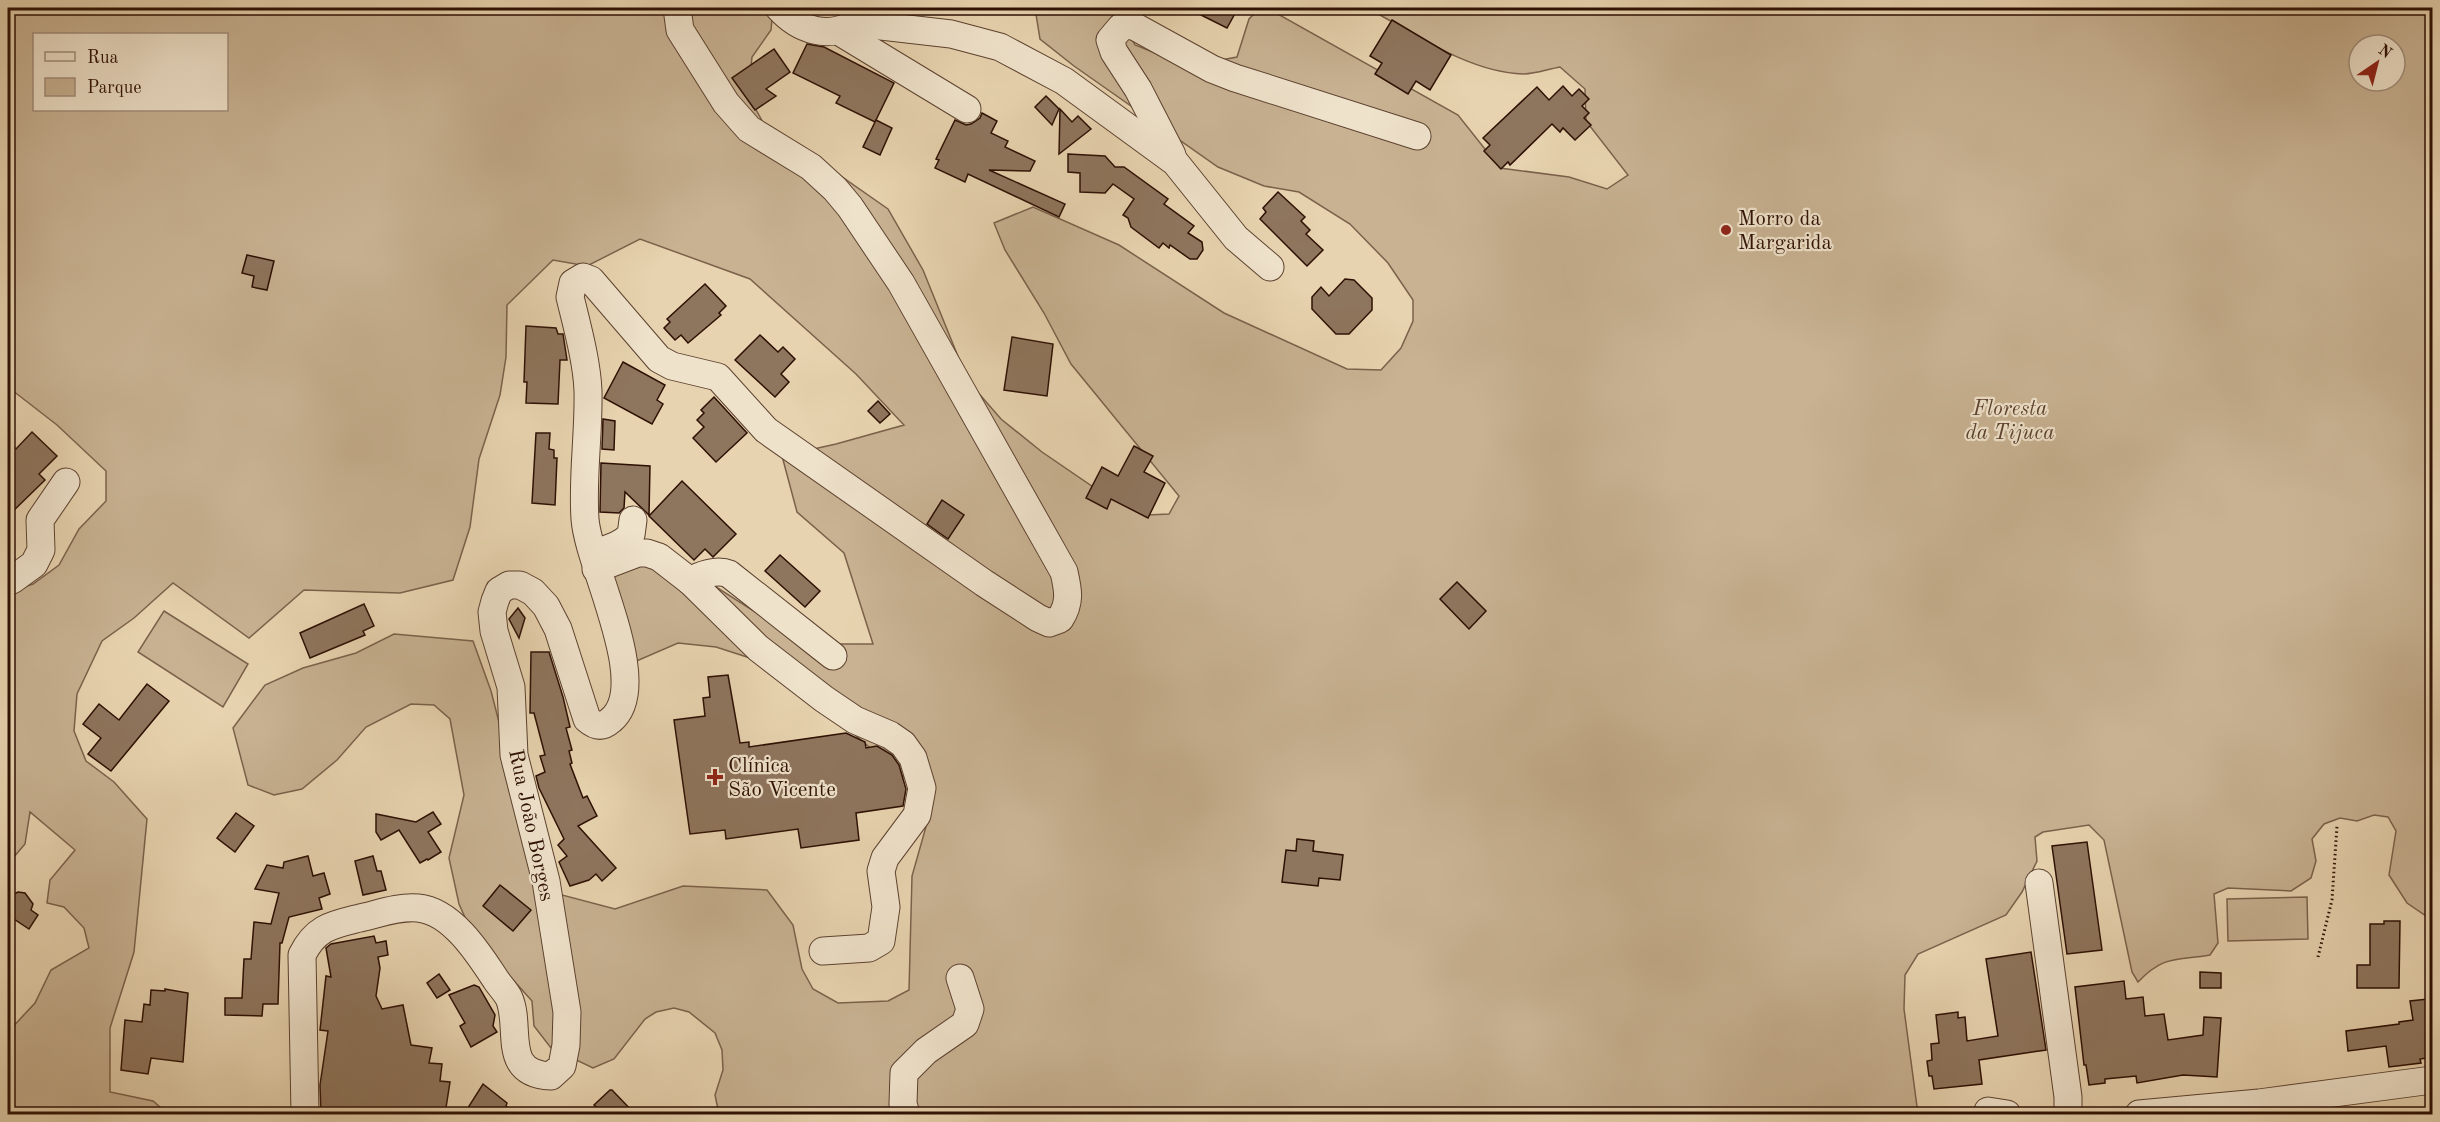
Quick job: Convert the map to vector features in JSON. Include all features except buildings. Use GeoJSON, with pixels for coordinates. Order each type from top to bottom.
{"type":"FeatureCollection","features":[{"type":"Feature","properties":{"kind":"street","name":"Rua João Borges"},"geometry":{"type":"LineString","coordinates":[[305,1114],[302,955],[308,943],[319,931],[335,924],[403,909],[418,908],[433,911],[446,919],[477,950],[510,999],[516,1052],[524,1066],[539,1075],[552,1076],[562,1066],[566,1045],[567,1012],[546,880],[514,755],[511,687],[494,631],[492,612],[499,591],[509,585],[520,585],[533,592],[546,606],[558,628],[587,719],[594,725],[603,726],[613,719],[622,703],[625,671],[623,650],[594,560],[585,521],[588,389],[570,297],[573,283],[583,277],[591,280],[659,359],[672,366],[718,377],[766,430],[984,583],[1038,618],[1050,623],[1060,619],[1066,610],[1070,594],[1064,572],[901,284],[850,207],[835,189],[811,167],[749,129],[726,103],[680,30],[677,8]]}},
{"type":"Feature","properties":{"kind":"street"},"geometry":{"type":"LineString","coordinates":[[779,8],[789,18],[806,28],[850,21],[951,34],[1000,47],[1064,81],[1175,162]]}},
{"type":"Feature","properties":{"kind":"street"},"geometry":{"type":"LineString","coordinates":[[850,21],[967,109]]}},
{"type":"Feature","properties":{"kind":"street"},"geometry":{"type":"LineString","coordinates":[[1270,267],[1236,238],[1175,162],[1138,89],[1114,52],[1110,40],[1121,27],[1132,24],[1212,69],[1227,75],[1418,136]]}},
{"type":"Feature","properties":{"kind":"street"},"geometry":{"type":"LineString","coordinates":[[8,580],[12,580],[34,564],[41,550],[40,520],[66,482]]}},
{"type":"Feature","properties":{"kind":"street"},"geometry":{"type":"LineString","coordinates":[[594,560],[607,549],[631,535],[633,520]]}},
{"type":"Feature","properties":{"kind":"street"},"geometry":{"type":"LineString","coordinates":[[594,560],[647,553],[659,557],[690,581],[758,648],[855,720],[890,735],[903,744],[913,758],[922,788],[917,815],[885,858],[881,871],[886,907],[881,941],[869,948],[823,951]]}},
{"type":"Feature","properties":{"kind":"street"},"geometry":{"type":"LineString","coordinates":[[690,581],[699,576],[723,572],[729,574],[833,656]]}},
{"type":"Feature","properties":{"kind":"street"},"geometry":{"type":"LineString","coordinates":[[2038,883],[2068,1097],[2068,1114]]}},
{"type":"Feature","properties":{"kind":"street"},"geometry":{"type":"LineString","coordinates":[[906,1114],[903,1104],[904,1073],[926,1051],[965,1024],[970,1009],[960,978]]}},
{"type":"Feature","properties":{"kind":"street"},"geometry":{"type":"LineString","coordinates":[[2139,1114],[2251,1109],[2433,1080]]}},
{"type":"Feature","properties":{"kind":"path"},"geometry":{"type":"LineString","coordinates":[[2318,957],[2332,900],[2337,826]]}},
{"type":"Feature","properties":{"kind":"green space","name":"Floresta da Tijuca"},"geometry":{"type":"Polygon","coordinates":[[[8,8],[773,8],[771,30],[752,57],[748,95],[771,137],[802,149],[888,209],[923,270],[968,381],[1001,419],[1042,452],[1108,497],[1147,515],[1169,514],[1179,496],[1071,364],[1044,313],[1005,250],[994,223],[1033,207],[1119,245],[1224,313],[1347,369],[1381,370],[1401,348],[1413,321],[1413,300],[1388,263],[1350,224],[1299,192],[1264,186],[1218,167],[1074,66],[1040,39],[1035,8],[1115,8],[1135,45],[1188,66],[1237,57],[1249,19],[1260,8],[1267,8],[1458,115],[1500,168],[1569,177],[1607,189],[1628,175],[1586,121],[1585,89],[1560,67],[1523,74],[1502,72],[1482,66],[1442,50],[1367,8],[2432,8],[2432,920],[2407,903],[2389,875],[2396,831],[2388,817],[2374,815],[2357,821],[2340,818],[2324,824],[2312,839],[2316,861],[2311,878],[2291,891],[2228,888],[2214,894],[2218,943],[2210,955],[2163,963],[2138,982],[2132,972],[2104,840],[2089,825],[2043,832],[2035,837],[2037,861],[2022,892],[2006,915],[1918,954],[1905,975],[1904,1009],[1918,1114],[719,1114],[715,1095],[723,1070],[722,1050],[715,1033],[689,1012],[674,1008],[656,1012],[645,1019],[614,1059],[593,1068],[551,1048],[534,1026],[532,1001],[473,935],[459,904],[449,858],[464,795],[450,719],[434,705],[411,704],[366,727],[337,760],[302,789],[274,795],[248,785],[233,728],[265,685],[303,668],[356,653],[394,634],[473,641],[491,691],[502,734],[558,894],[615,909],[683,886],[767,890],[793,925],[802,969],[813,989],[838,1003],[888,1001],[909,990],[912,876],[933,802],[832,715],[750,658],[716,647],[678,643],[632,663],[606,568],[657,553],[699,576],[805,644],[873,644],[844,553],[797,512],[782,456],[904,425],[856,374],[750,279],[640,239],[587,266],[553,260],[507,305],[506,357],[500,395],[479,459],[470,527],[453,580],[400,593],[304,590],[249,638],[173,583],[134,618],[102,641],[77,694],[74,731],[86,761],[114,782],[147,819],[134,952],[110,1028],[110,1092],[153,1101],[168,1114],[8,1114],[8,1032],[35,1003],[51,970],[89,948],[84,928],[64,907],[47,903],[50,880],[75,850],[30,812],[25,844],[8,864],[8,592],[33,584],[59,565],[79,529],[106,501],[106,471],[57,425],[8,387],[8,8]]]}},
{"type":"Feature","properties":{"kind":"green space"},"geometry":{"type":"Polygon","coordinates":[[[164,611],[248,664],[223,707],[138,652],[164,611]]]}},
{"type":"Feature","properties":{"kind":"green space"},"geometry":{"type":"Polygon","coordinates":[[[2307,897],[2308,939],[2228,941],[2227,899],[2307,897]]]}},
{"type":"Feature","properties":{"kind":"place","name":"Morro da Margarida"},"geometry":{"type":"Point","coordinates":[1726,230]}},
{"type":"Feature","properties":{"kind":"place","name":"Clínica São Vicente"},"geometry":{"type":"Point","coordinates":[715,777]}}]}
